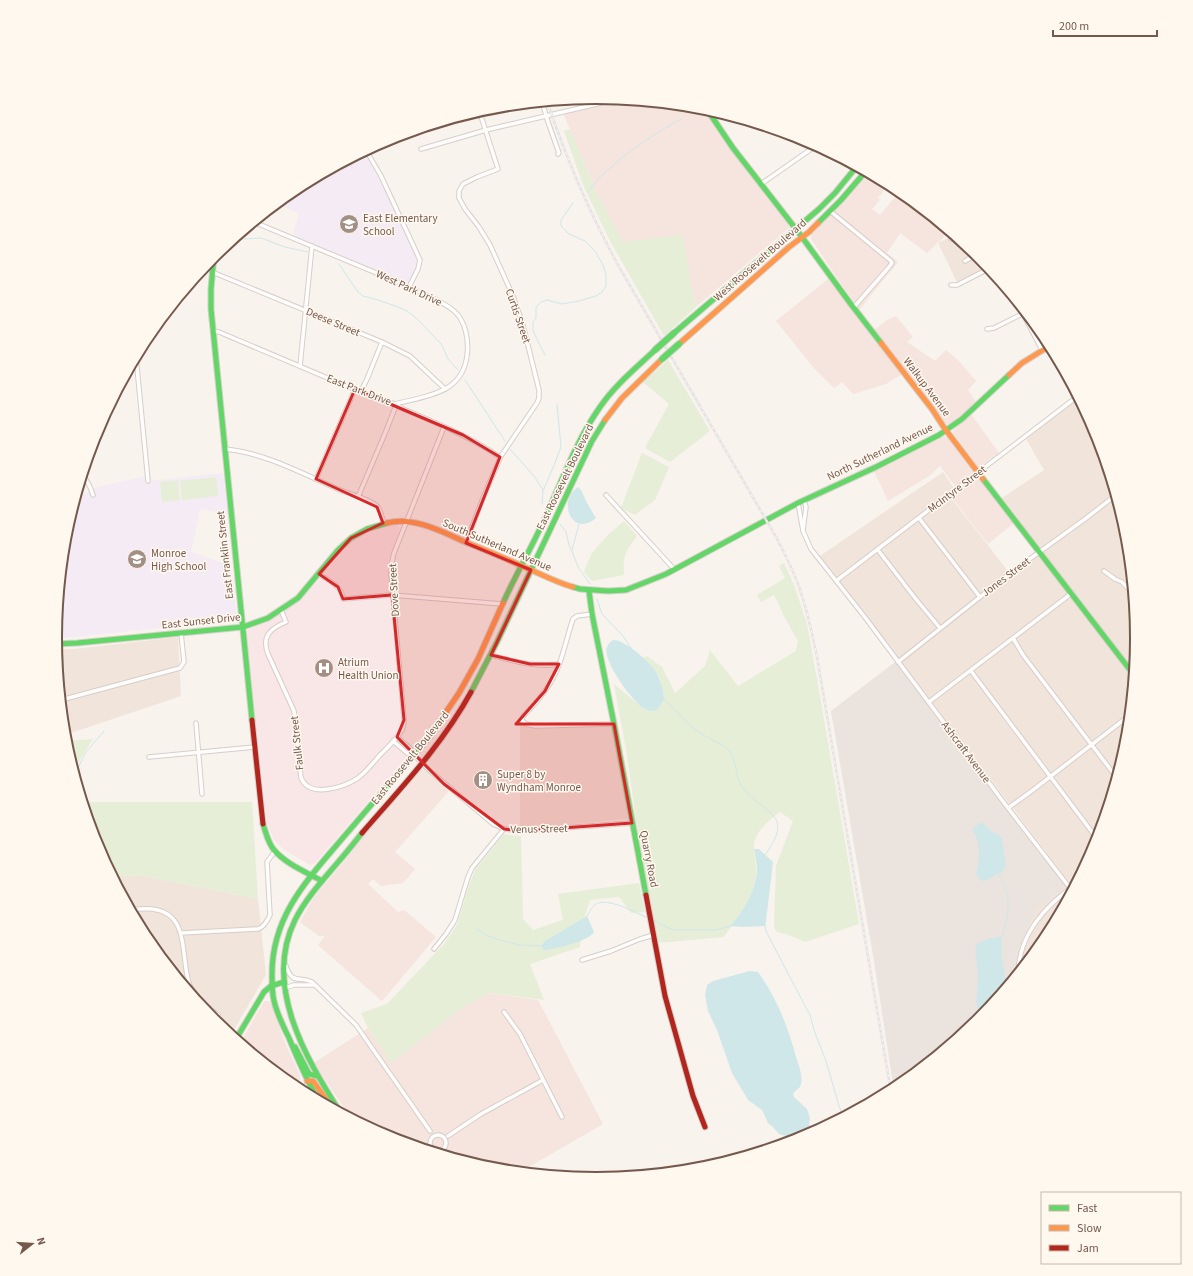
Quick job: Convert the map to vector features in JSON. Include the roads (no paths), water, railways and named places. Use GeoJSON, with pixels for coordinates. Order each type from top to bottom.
{"type":"FeatureCollection","features":[{"type":"Feature","properties":{"kind":"main road","name":"Walkup Avenue"},"geometry":{"type":"LineString","coordinates":[[712,117],[733,148],[932,409],[946,430],[1130,670]]}},
{"type":"Feature","properties":{"kind":"main road","name":"West Roosevelt Boulevard"},"geometry":{"type":"LineString","coordinates":[[655,350],[810,218],[833,196],[854,170]]}},
{"type":"Feature","properties":{"kind":"main road","name":"West Roosevelt Boulevard"},"geometry":{"type":"LineString","coordinates":[[662,359],[802,237],[842,200],[863,175]]}},
{"type":"Feature","properties":{"kind":"main road","name":"East Franklin Street"},"geometry":{"type":"LineString","coordinates":[[213,267],[211,309],[262,821],[268,839],[275,851]]}},
{"type":"Feature","properties":{"kind":"main road","name":"North Sutherland Avenue"},"geometry":{"type":"LineString","coordinates":[[766,520],[804,500],[910,450],[946,430],[964,417],[1022,363],[1045,348]]}},
{"type":"Feature","properties":{"kind":"main road","name":"East Roosevelt Boulevard"},"geometry":{"type":"LineString","coordinates":[[313,1090],[284,1029],[274,1000],[273,954],[275,940],[290,904],[312,875],[432,734],[459,693],[478,659],[502,604],[532,546],[580,440],[600,407],[626,377],[655,350]]}},
{"type":"Feature","properties":{"kind":"main road","name":"East Roosevelt Boulevard"},"geometry":{"type":"LineString","coordinates":[[336,1104],[307,1059],[290,1014],[284,969],[288,942],[295,921],[300,911],[322,881],[422,763],[456,718],[491,655],[592,441],[608,414],[636,383],[662,359]]}},
{"type":"Feature","properties":{"kind":"main road","name":"South Sutherland Avenue"},"geometry":{"type":"LineString","coordinates":[[384,524],[391,522],[406,522],[428,526],[563,584],[589,591],[608,591],[626,590],[646,583],[766,520]]}},
{"type":"Feature","properties":{"kind":"main road","name":"East Sunset Drive"},"geometry":{"type":"LineString","coordinates":[[62,644],[84,643],[243,627],[268,618],[298,598],[338,550],[351,538],[367,529],[384,524]]}},
{"type":"Feature","properties":{"kind":"main road","name":"Quarry Road"},"geometry":{"type":"LineString","coordinates":[[589,591],[592,614],[667,1003],[693,1096],[705,1127]]}},
{"type":"Feature","properties":{"kind":"main road"},"geometry":{"type":"LineString","coordinates":[[275,851],[285,859],[322,881]]}},
{"type":"Feature","properties":{"kind":"main road"},"geometry":{"type":"LineString","coordinates":[[238,1035],[266,989],[273,985],[285,985]]}},
{"type":"Feature","properties":{"kind":"main road"},"geometry":{"type":"LineString","coordinates":[[284,1029],[288,1033],[309,1074],[317,1076]]}},
{"type":"Feature","properties":{"kind":"main road"},"geometry":{"type":"LineString","coordinates":[[307,1081],[313,1081],[326,1099]]}},
{"type":"Feature","properties":{"kind":"street"},"geometry":{"type":"LineString","coordinates":[[421,149],[486,130],[597,104]]}},
{"type":"Feature","properties":{"kind":"street"},"geometry":{"type":"LineString","coordinates":[[543,107],[558,153]]}},
{"type":"Feature","properties":{"kind":"street","name":"Curtis Street"},"geometry":{"type":"LineString","coordinates":[[466,543],[482,498],[500,457],[539,398],[539,390],[524,325],[513,296],[490,245],[479,227],[464,209],[459,198],[459,190],[463,184],[476,177],[498,169],[481,117]]}},
{"type":"Feature","properties":{"kind":"street"},"geometry":{"type":"LineString","coordinates":[[761,184],[811,149]]}},
{"type":"Feature","properties":{"kind":"street"},"geometry":{"type":"LineString","coordinates":[[369,155],[384,182],[420,260],[418,269],[409,287]]}},
{"type":"Feature","properties":{"kind":"street"},"geometry":{"type":"LineString","coordinates":[[830,211],[891,260],[892,263],[854,307]]}},
{"type":"Feature","properties":{"kind":"street","name":"West Park Drive"},"geometry":{"type":"LineString","coordinates":[[259,224],[437,300],[453,310],[460,318],[467,336],[468,350],[464,371],[454,383],[445,389],[395,404]]}},
{"type":"Feature","properties":{"kind":"street"},"geometry":{"type":"LineString","coordinates":[[300,366],[312,246]]}},
{"type":"Feature","properties":{"kind":"street"},"geometry":{"type":"LineString","coordinates":[[965,261],[971,258]]}},
{"type":"Feature","properties":{"kind":"street"},"geometry":{"type":"LineString","coordinates":[[951,285],[957,285],[984,271]]}},
{"type":"Feature","properties":{"kind":"street","name":"Deese Street"},"geometry":{"type":"LineString","coordinates":[[212,272],[382,342],[410,356],[445,389]]}},
{"type":"Feature","properties":{"kind":"street"},"geometry":{"type":"LineString","coordinates":[[987,328],[994,328],[1022,314]]}},
{"type":"Feature","properties":{"kind":"street"},"geometry":{"type":"LineString","coordinates":[[1032,329],[1042,350]]}},
{"type":"Feature","properties":{"kind":"street","name":"East Park Drive"},"geometry":{"type":"LineString","coordinates":[[214,331],[378,399],[395,404],[474,441],[500,457]]}},
{"type":"Feature","properties":{"kind":"street"},"geometry":{"type":"LineString","coordinates":[[361,391],[382,342]]}},
{"type":"Feature","properties":{"kind":"street"},"geometry":{"type":"LineString","coordinates":[[137,366],[148,481]]}},
{"type":"Feature","properties":{"kind":"street"},"geometry":{"type":"LineString","coordinates":[[316,479],[355,389]]}},
{"type":"Feature","properties":{"kind":"street","name":"McIntyre Street"},"geometry":{"type":"LineString","coordinates":[[836,581],[1074,399]]}},
{"type":"Feature","properties":{"kind":"street"},"geometry":{"type":"LineString","coordinates":[[358,497],[386,431],[395,408],[395,404]]}},
{"type":"Feature","properties":{"kind":"street","name":"Dove Street"},"geometry":{"type":"LineString","coordinates":[[394,741],[402,730],[404,720],[392,595],[392,562],[406,522],[444,427]]}},
{"type":"Feature","properties":{"kind":"street"},"geometry":{"type":"LineString","coordinates":[[225,449],[255,455],[300,471],[358,497],[380,510],[384,524]]}},
{"type":"Feature","properties":{"kind":"street"},"geometry":{"type":"LineString","coordinates":[[86,480],[93,495]]}},
{"type":"Feature","properties":{"kind":"street"},"geometry":{"type":"LineString","coordinates":[[606,495],[674,569]]}},
{"type":"Feature","properties":{"kind":"street","name":"Jones Street"},"geometry":{"type":"LineString","coordinates":[[898,662],[1009,574],[1112,498]]}},
{"type":"Feature","properties":{"kind":"street"},"geometry":{"type":"LineString","coordinates":[[803,531],[806,506],[804,500]]}},
{"type":"Feature","properties":{"kind":"street","name":"Ashcraft Avenue"},"geometry":{"type":"LineString","coordinates":[[798,503],[803,531],[811,549],[1069,887]]}},
{"type":"Feature","properties":{"kind":"street"},"geometry":{"type":"LineString","coordinates":[[919,518],[980,597]]}},
{"type":"Feature","properties":{"kind":"street"},"geometry":{"type":"LineString","coordinates":[[878,550],[940,628]]}},
{"type":"Feature","properties":{"kind":"street"},"geometry":{"type":"LineString","coordinates":[[1104,571],[1122,582],[1128,589]]}},
{"type":"Feature","properties":{"kind":"street"},"geometry":{"type":"LineString","coordinates":[[319,574],[338,587],[343,599],[392,595],[502,604]]}},
{"type":"Feature","properties":{"kind":"street"},"geometry":{"type":"LineString","coordinates":[[929,702],[1072,593]]}},
{"type":"Feature","properties":{"kind":"street","name":"Faulk Street"},"geometry":{"type":"LineString","coordinates":[[281,610],[286,622],[272,629],[267,636],[266,645],[268,654],[294,711],[300,772],[304,783],[311,789],[317,790],[335,788],[349,783],[365,771],[394,741]]}},
{"type":"Feature","properties":{"kind":"street"},"geometry":{"type":"LineString","coordinates":[[592,614],[577,616],[573,619],[564,652],[552,680],[522,719],[524,723],[535,726],[614,724]]}},
{"type":"Feature","properties":{"kind":"street"},"geometry":{"type":"LineString","coordinates":[[66,699],[180,668],[184,662],[181,633]]}},
{"type":"Feature","properties":{"kind":"street"},"geometry":{"type":"LineString","coordinates":[[1013,638],[1023,655],[1114,773]]}},
{"type":"Feature","properties":{"kind":"street"},"geometry":{"type":"LineString","coordinates":[[491,655],[530,664],[559,664]]}},
{"type":"Feature","properties":{"kind":"street"},"geometry":{"type":"LineString","coordinates":[[970,671],[1094,834]]}},
{"type":"Feature","properties":{"kind":"street"},"geometry":{"type":"LineString","coordinates":[[1008,808],[1124,719]]}},
{"type":"Feature","properties":{"kind":"street"},"geometry":{"type":"LineString","coordinates":[[196,723],[202,794]]}},
{"type":"Feature","properties":{"kind":"street"},"geometry":{"type":"LineString","coordinates":[[397,736],[410,748],[414,755],[422,763]]}},
{"type":"Feature","properties":{"kind":"street"},"geometry":{"type":"LineString","coordinates":[[394,741],[407,752],[414,755]]}},
{"type":"Feature","properties":{"kind":"street"},"geometry":{"type":"LineString","coordinates":[[149,757],[255,747]]}},
{"type":"Feature","properties":{"kind":"street","name":"Venus Street"},"geometry":{"type":"LineString","coordinates":[[422,763],[444,784],[493,824],[504,829],[521,831],[632,823]]}},
{"type":"Feature","properties":{"kind":"street"},"geometry":{"type":"LineString","coordinates":[[434,949],[455,920],[468,876],[472,868],[504,829]]}},
{"type":"Feature","properties":{"kind":"street"},"geometry":{"type":"LineString","coordinates":[[181,933],[258,930],[261,928],[267,922],[271,912],[267,862],[275,851]]}},
{"type":"Feature","properties":{"kind":"street"},"geometry":{"type":"LineString","coordinates":[[1020,965],[1023,946],[1029,932],[1038,918],[1067,891]]}},
{"type":"Feature","properties":{"kind":"street"},"geometry":{"type":"LineString","coordinates":[[137,910],[152,909],[165,912],[173,918],[181,933],[188,982]]}},
{"type":"Feature","properties":{"kind":"street"},"geometry":{"type":"LineString","coordinates":[[582,960],[654,935]]}},
{"type":"Feature","properties":{"kind":"street"},"geometry":{"type":"LineString","coordinates":[[285,961],[293,978],[298,980],[310,980],[356,1025],[430,1131],[436,1135],[448,1136],[487,1110],[543,1080]]}},
{"type":"Feature","properties":{"kind":"street"},"geometry":{"type":"LineString","coordinates":[[285,985],[314,985]]}},
{"type":"Feature","properties":{"kind":"street"},"geometry":{"type":"LineString","coordinates":[[504,1012],[520,1034],[562,1117]]}},
{"type":"Feature","properties":{"kind":"street"},"geometry":{"type":"LineString","coordinates":[[430,1131],[431,1146]]}},
{"type":"Feature","properties":{"kind":"street"},"geometry":{"type":"LineString","coordinates":[[431,1138],[436,1135]]}},
{"type":"Feature","properties":{"kind":"street"},"geometry":{"type":"LineString","coordinates":[[443,1136],[446,1142]]}},
{"type":"Feature","properties":{"kind":"street"},"geometry":{"type":"LineString","coordinates":[[443,1149],[448,1136]]}},
{"type":"Feature","properties":{"kind":"water"},"geometry":{"type":"Polygon","coordinates":[[[578,487],[596,518],[588,523],[580,524],[574,521],[570,516],[568,509],[568,501],[572,493],[578,487]]]}},
{"type":"Feature","properties":{"kind":"water"},"geometry":{"type":"Polygon","coordinates":[[[613,640],[624,643],[630,647],[656,672],[662,685],[664,699],[655,711],[650,711],[638,704],[625,689],[613,670],[607,653],[607,646],[613,640]]]}},
{"type":"Feature","properties":{"kind":"water"},"geometry":{"type":"Polygon","coordinates":[[[982,822],[990,830],[1002,838],[1006,865],[1003,871],[989,879],[982,881],[977,876],[979,849],[973,828],[982,822]]]}},
{"type":"Feature","properties":{"kind":"water"},"geometry":{"type":"Polygon","coordinates":[[[754,849],[759,849],[773,862],[765,926],[730,926],[744,908],[754,886],[757,871],[754,849]]]}},
{"type":"Feature","properties":{"kind":"water"},"geometry":{"type":"Polygon","coordinates":[[[587,916],[594,932],[591,935],[571,944],[556,948],[544,950],[541,946],[545,941],[587,916]]]}},
{"type":"Feature","properties":{"kind":"water"},"geometry":{"type":"Polygon","coordinates":[[[1001,936],[1002,957],[1006,981],[978,1012],[978,977],[975,953],[976,945],[985,940],[1001,936]]]}},
{"type":"Feature","properties":{"kind":"water"},"geometry":{"type":"Polygon","coordinates":[[[750,971],[758,972],[765,982],[781,1013],[793,1046],[800,1070],[801,1084],[800,1087],[793,1093],[794,1097],[807,1109],[810,1118],[808,1129],[790,1136],[779,1134],[768,1123],[762,1110],[748,1100],[732,1073],[717,1030],[708,1011],[705,995],[707,985],[713,981],[750,971]]]}},
{"type":"Feature","properties":{"kind":"waterway"},"geometry":{"type":"LineString","coordinates":[[589,190],[608,169],[632,150],[681,119]]}},
{"type":"Feature","properties":{"kind":"waterway"},"geometry":{"type":"LineString","coordinates":[[545,355],[533,331],[533,322],[536,318],[536,307],[541,302],[547,300],[562,304],[596,296],[602,292],[606,286],[606,275],[603,265],[595,251],[585,241],[569,234],[561,226],[561,220],[573,203]]}},
{"type":"Feature","properties":{"kind":"waterway"},"geometry":{"type":"LineString","coordinates":[[245,239],[261,238],[285,247],[308,252]]}},
{"type":"Feature","properties":{"kind":"waterway"},"geometry":{"type":"LineString","coordinates":[[339,264],[358,292],[363,296],[398,307],[407,311],[416,318],[442,345],[448,359],[458,370]]}},
{"type":"Feature","properties":{"kind":"waterway"},"geometry":{"type":"LineString","coordinates":[[465,380],[505,441]]}},
{"type":"Feature","properties":{"kind":"waterway"},"geometry":{"type":"LineString","coordinates":[[542,504],[543,491],[561,447],[557,404]]}},
{"type":"Feature","properties":{"kind":"waterway"},"geometry":{"type":"LineString","coordinates":[[510,449],[534,476],[543,490]]}},
{"type":"Feature","properties":{"kind":"waterway"},"geometry":{"type":"LineString","coordinates":[[560,524],[566,532],[569,545],[578,567],[590,584]]}},
{"type":"Feature","properties":{"kind":"waterway"},"geometry":{"type":"LineString","coordinates":[[572,550],[579,524]]}},
{"type":"Feature","properties":{"kind":"waterway"},"geometry":{"type":"LineString","coordinates":[[597,599],[602,614],[623,636],[631,648]]}},
{"type":"Feature","properties":{"kind":"waterway"},"geometry":{"type":"LineString","coordinates":[[664,699],[695,729],[731,753],[741,785],[749,795],[772,814],[777,821],[778,830],[774,841],[764,856]]}},
{"type":"Feature","properties":{"kind":"waterway"},"geometry":{"type":"LineString","coordinates":[[78,768],[86,752],[104,731]]}},
{"type":"Feature","properties":{"kind":"waterway"},"geometry":{"type":"LineString","coordinates":[[998,874],[1003,882],[1008,897],[1007,920],[1002,936]]}},
{"type":"Feature","properties":{"kind":"waterway"},"geometry":{"type":"LineString","coordinates":[[587,916],[592,908],[601,902],[622,906],[648,918]]}},
{"type":"Feature","properties":{"kind":"waterway"},"geometry":{"type":"LineString","coordinates":[[653,920],[675,930],[715,930],[731,926]]}},
{"type":"Feature","properties":{"kind":"waterway"},"geometry":{"type":"LineString","coordinates":[[765,925],[766,931],[810,1015],[842,1112]]}},
{"type":"Feature","properties":{"kind":"waterway"},"geometry":{"type":"LineString","coordinates":[[477,929],[496,939],[519,945],[541,946]]}},
{"type":"Feature","properties":{"kind":"railway"},"geometry":{"type":"LineString","coordinates":[[549,106],[579,184],[607,245],[776,537],[796,578],[809,620],[817,657],[890,1084]]}},
{"type":"Feature","properties":{"kind":"place","name":"East Elementary School"},"geometry":{"type":"Point","coordinates":[349,224]}},
{"type":"Feature","properties":{"kind":"place","name":"Monroe High School"},"geometry":{"type":"Point","coordinates":[137,559]}},
{"type":"Feature","properties":{"kind":"place","name":"Atrium Health Union"},"geometry":{"type":"Point","coordinates":[324,668]}},
{"type":"Feature","properties":{"kind":"place","name":"Super 8 by Wyndham Monroe"},"geometry":{"type":"Point","coordinates":[483,780]}}]}
